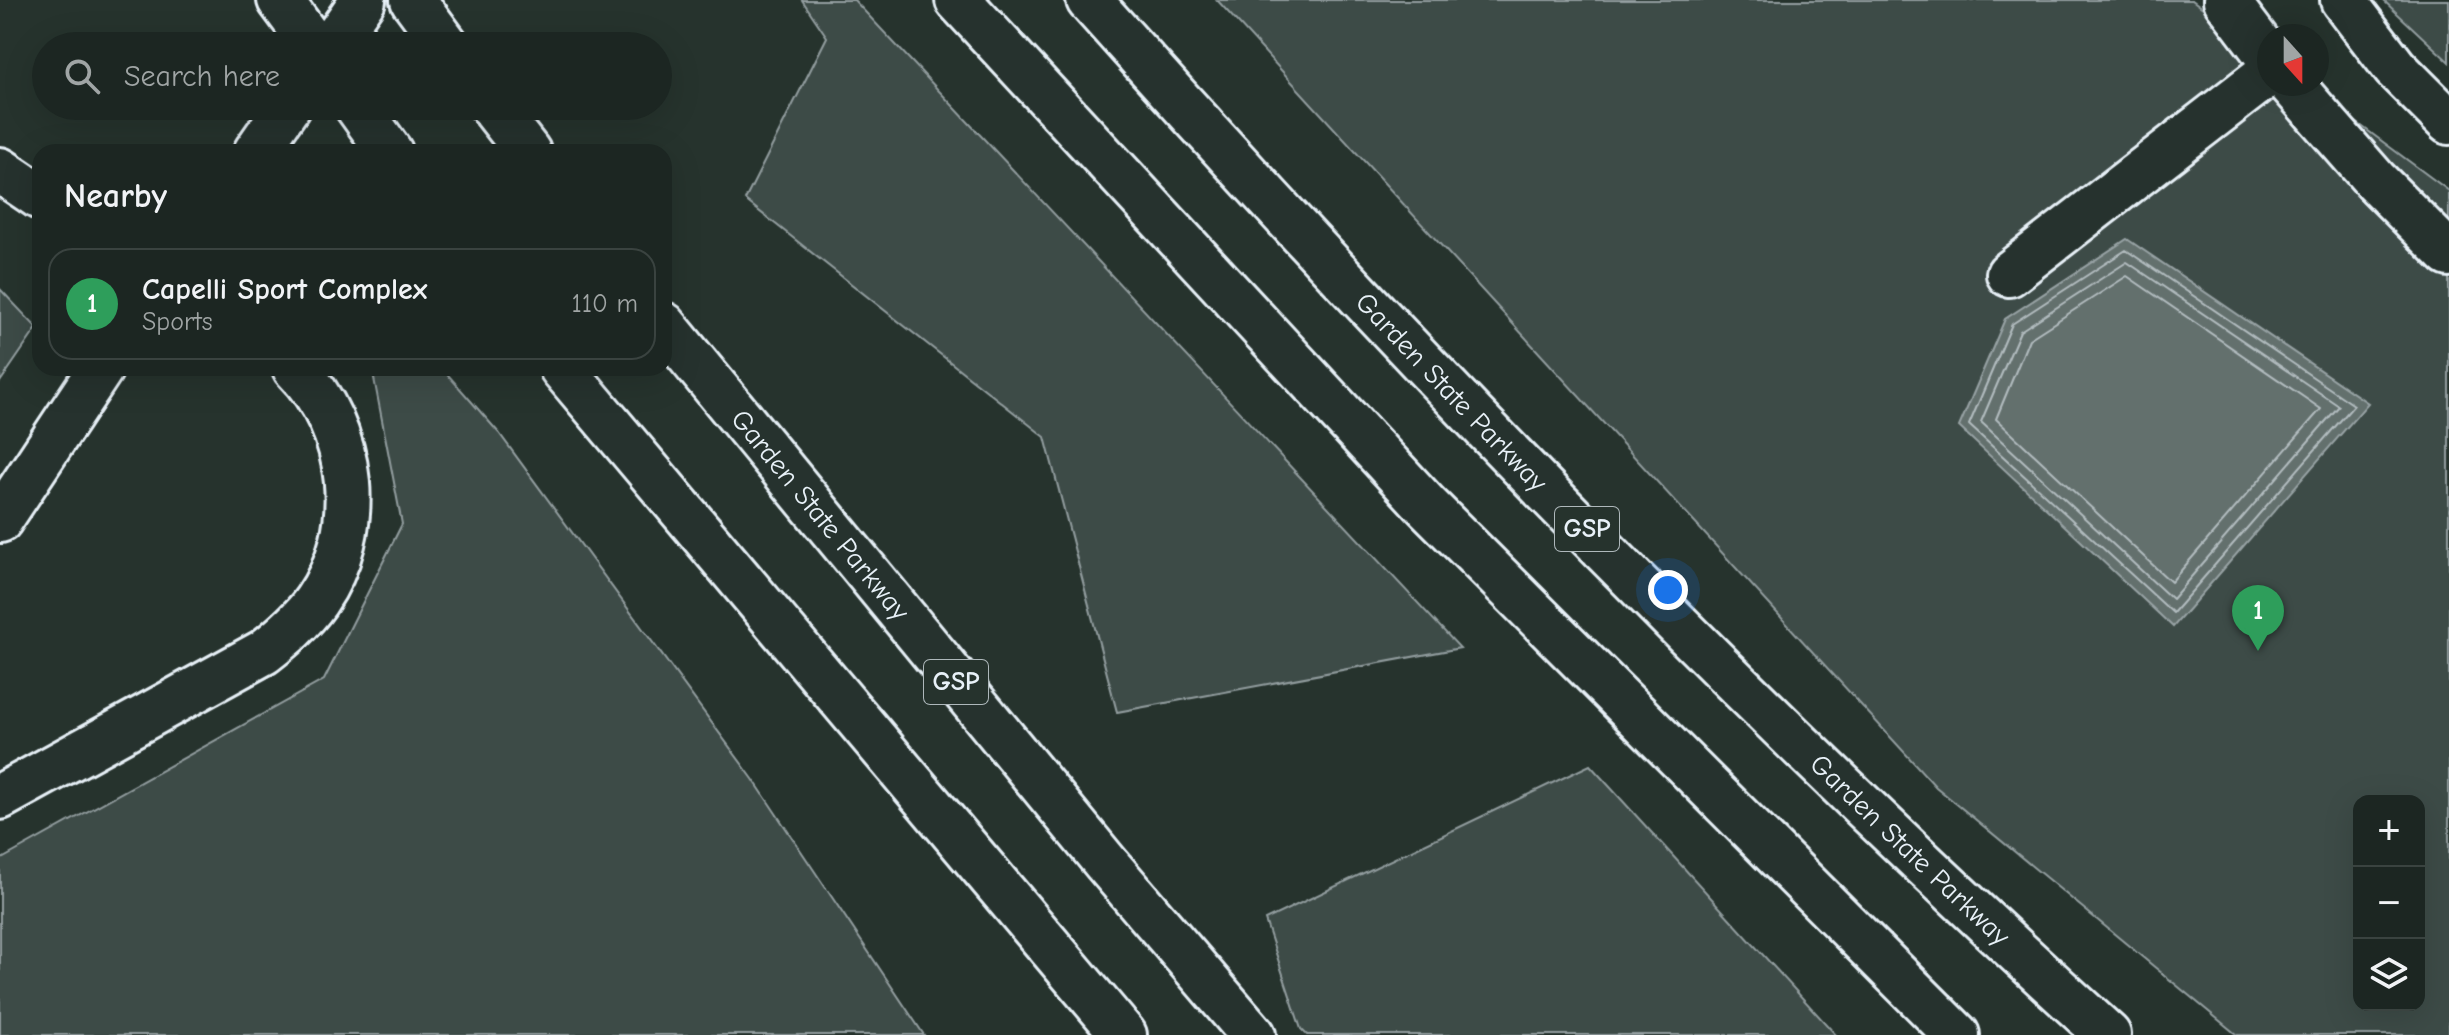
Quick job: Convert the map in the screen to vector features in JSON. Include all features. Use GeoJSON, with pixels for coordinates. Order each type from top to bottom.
{"type":"FeatureCollection","features":[{"type":"Feature","properties":{"kind":"main road"},"geometry":{"type":"LineString","coordinates":[[280,0],[304,32]]}},
{"type":"Feature","properties":{"kind":"main road"},"geometry":{"type":"LineString","coordinates":[[341,32],[363,0]]}},
{"type":"Feature","properties":{"kind":"main road"},"geometry":{"type":"LineString","coordinates":[[413,0],[437,32]]}},
{"type":"Feature","properties":{"kind":"main road"},"geometry":{"type":"LineString","coordinates":[[958,0],[1426,505],[1957,1035]]}},
{"type":"Feature","properties":{"kind":"main road","name":"Garden State Parkway"},"geometry":{"type":"LineString","coordinates":[[1089,0],[1444,384],[1695,639],[2108,1035]]}},
{"type":"Feature","properties":{"kind":"main road"},"geometry":{"type":"LineString","coordinates":[[2226,0],[2257,41]]}},
{"type":"Feature","properties":{"kind":"main road"},"geometry":{"type":"LineString","coordinates":[[2343,0],[2395,68],[2449,122]]}},
{"type":"Feature","properties":{"kind":"main road"},"geometry":{"type":"LineString","coordinates":[[2009,274],[2257,82]]}},
{"type":"Feature","properties":{"kind":"main road"},"geometry":{"type":"LineString","coordinates":[[2302,96],[2375,180],[2449,254]]}},
{"type":"Feature","properties":{"kind":"main road"},"geometry":{"type":"LineString","coordinates":[[262,144],[278,120]]}},
{"type":"Feature","properties":{"kind":"main road"},"geometry":{"type":"LineString","coordinates":[[367,120],[384,144]]}},
{"type":"Feature","properties":{"kind":"main road"},"geometry":{"type":"LineString","coordinates":[[503,120],[522,144]]}},
{"type":"Feature","properties":{"kind":"main road"},"geometry":{"type":"LineString","coordinates":[[0,170],[32,192]]}},
{"type":"Feature","properties":{"kind":"main road","name":"Garden State Parkway"},"geometry":{"type":"LineString","coordinates":[[672,335],[1105,862],[1253,1035]]}},
{"type":"Feature","properties":{"kind":"main road"},"geometry":{"type":"LineString","coordinates":[[0,520],[96,376]]}},
{"type":"Feature","properties":{"kind":"main road"},"geometry":{"type":"LineString","coordinates":[[0,797],[264,652],[293,629],[317,599],[337,559],[347,519],[347,468],[330,414],[303,376]]}},
{"type":"Feature","properties":{"kind":"main road"},"geometry":{"type":"LineString","coordinates":[[569,376],[1124,1035]]}},
{"type":"Feature","properties":{"kind":"shaded area"},"geometry":{"type":"Polygon","coordinates":[[[802,0],[854,0],[1460,648],[1117,712],[1045,437],[745,200],[827,37],[802,0]]]}},
{"type":"Feature","properties":{"kind":"shaded area"},"geometry":{"type":"Polygon","coordinates":[[[1217,0],[2192,0],[2257,48],[2257,96],[2321,96],[2449,191],[2449,1035],[2237,1035],[1936,787],[1217,0]]]}},
{"type":"Feature","properties":{"kind":"shaded area"},"geometry":{"type":"Polygon","coordinates":[[[2383,0],[2449,0],[2449,62],[2383,0]]]}},
{"type":"Feature","properties":{"kind":"shaded area"},"geometry":{"type":"Polygon","coordinates":[[[0,289],[32,323],[32,335],[0,382],[0,289]]]}},
{"type":"Feature","properties":{"kind":"shaded area"},"geometry":{"type":"Polygon","coordinates":[[[374,376],[449,376],[499,433],[753,779],[924,1035],[0,1035],[0,860],[324,680],[402,524],[374,376]]]}},
{"type":"Feature","properties":{"kind":"shaded area"},"geometry":{"type":"Polygon","coordinates":[[[1590,765],[1836,1035],[1307,1035],[1301,1029],[1265,920],[1590,765]]]}},
{"type":"Feature","properties":{"kind":"water"},"geometry":{"type":"Polygon","coordinates":[[[2127,239],[2368,403],[2173,627],[1959,427],[2005,319],[2127,239]]]}},
{"type":"Feature","properties":{"kind":"place","name":"Capelli Sport Complex"},"geometry":{"type":"Point","coordinates":[2258,651]}}]}
